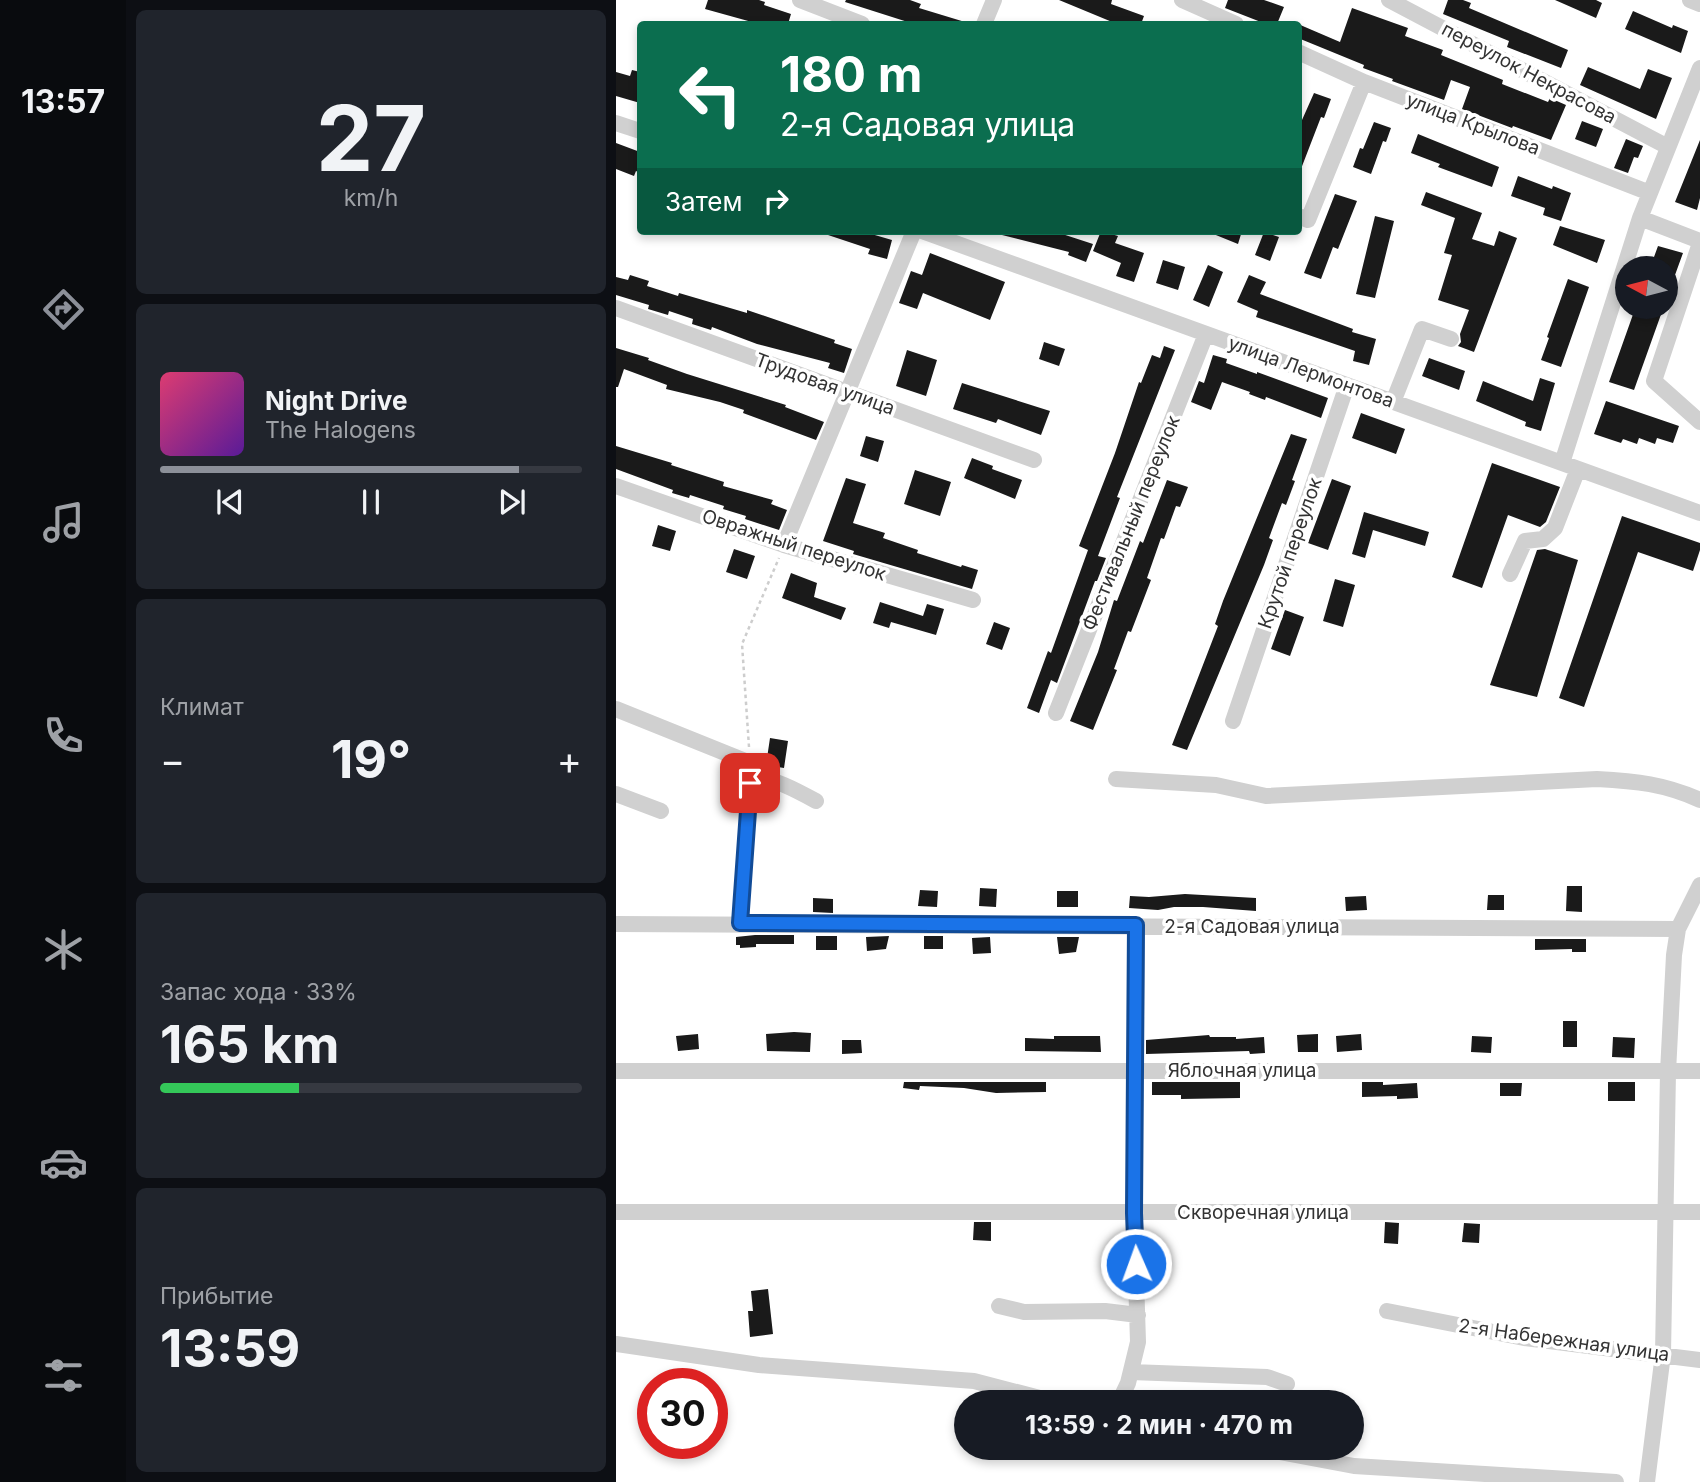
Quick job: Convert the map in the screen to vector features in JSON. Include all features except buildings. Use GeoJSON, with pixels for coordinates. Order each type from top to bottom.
{"type":"FeatureCollection","features":[{"type":"Feature","properties":{"kind":"street"},"geometry":{"type":"LineString","coordinates":[[800,0],[854,21]]}},
{"type":"Feature","properties":{"kind":"street"},"geometry":{"type":"LineString","coordinates":[[985,21],[994,0]]}},
{"type":"Feature","properties":{"kind":"street"},"geometry":{"type":"LineString","coordinates":[[1182,0],[1229,21]]}},
{"type":"Feature","properties":{"kind":"street","name":"переулок Некрасова"},"geometry":{"type":"LineString","coordinates":[[1389,0],[1668,147]]}},
{"type":"Feature","properties":{"kind":"street"},"geometry":{"type":"LineString","coordinates":[[1690,0],[1700,4]]}},
{"type":"Feature","properties":{"kind":"street","name":"улица Крылова"},"geometry":{"type":"LineString","coordinates":[[1302,54],[1364,82],[1650,194]]}},
{"type":"Feature","properties":{"kind":"street"},"geometry":{"type":"LineString","coordinates":[[1562,463],[1640,218],[1700,68]]}},
{"type":"Feature","properties":{"kind":"street"},"geometry":{"type":"LineString","coordinates":[[1302,218],[1308,220],[1364,82]]}},
{"type":"Feature","properties":{"kind":"street"},"geometry":{"type":"LineString","coordinates":[[616,122],[637,130]]}},
{"type":"Feature","properties":{"kind":"street"},"geometry":{"type":"LineString","coordinates":[[1640,218],[1700,242],[1654,381],[1700,422]]}},
{"type":"Feature","properties":{"kind":"street"},"geometry":{"type":"LineString","coordinates":[[784,545],[912,235]]}},
{"type":"Feature","properties":{"kind":"street","name":"улица Лермонтова"},"geometry":{"type":"LineString","coordinates":[[933,235],[1700,513]]}},
{"type":"Feature","properties":{"kind":"street","name":"Трудовая улица"},"geometry":{"type":"LineString","coordinates":[[616,308],[1034,460]]}},
{"type":"Feature","properties":{"kind":"street"},"geometry":{"type":"LineString","coordinates":[[1393,402],[1422,329],[1451,339]]}},
{"type":"Feature","properties":{"kind":"street","name":"Фестивальный переулок"},"geometry":{"type":"LineString","coordinates":[[1056,713],[1206,334]]}},
{"type":"Feature","properties":{"kind":"street","name":"Крутой переулок"},"geometry":{"type":"LineString","coordinates":[[1233,721],[1347,385]]}},
{"type":"Feature","properties":{"kind":"street"},"geometry":{"type":"LineString","coordinates":[[1510,574],[1525,541],[1543,539],[1555,528],[1578,468]]}},
{"type":"Feature","properties":{"kind":"street","name":"Овражный переулок"},"geometry":{"type":"LineString","coordinates":[[616,486],[784,545],[973,600]]}},
{"type":"Feature","properties":{"kind":"street"},"geometry":{"type":"LineString","coordinates":[[616,709],[750,763]]}},
{"type":"Feature","properties":{"kind":"street"},"geometry":{"type":"LineString","coordinates":[[740,923],[750,775],[785,785],[816,801]]}},
{"type":"Feature","properties":{"kind":"street"},"geometry":{"type":"LineString","coordinates":[[1116,779],[1216,785],[1266,796],[1597,779],[1639,781],[1674,788],[1700,800]]}},
{"type":"Feature","properties":{"kind":"street"},"geometry":{"type":"LineString","coordinates":[[616,794],[661,811]]}},
{"type":"Feature","properties":{"kind":"street"},"geometry":{"type":"LineString","coordinates":[[1647,1482],[1663,1354],[1668,1072],[1674,955],[1678,929],[1700,885]]}},
{"type":"Feature","properties":{"kind":"street","name":"2-я Садовая улица"},"geometry":{"type":"LineString","coordinates":[[616,924],[1678,929]]}},
{"type":"Feature","properties":{"kind":"street"},"geometry":{"type":"LineString","coordinates":[[1124,1390],[1138,1342],[1134,1213],[1136,925]]}},
{"type":"Feature","properties":{"kind":"street","name":"Яблочная улица"},"geometry":{"type":"LineString","coordinates":[[616,1071],[1700,1071]]}},
{"type":"Feature","properties":{"kind":"street","name":"Скворечная улица"},"geometry":{"type":"LineString","coordinates":[[616,1212],[1700,1212]]}},
{"type":"Feature","properties":{"kind":"street"},"geometry":{"type":"LineString","coordinates":[[999,1306],[1024,1312],[1105,1311],[1138,1315]]}},
{"type":"Feature","properties":{"kind":"street","name":"2-я Набережная улица"},"geometry":{"type":"LineString","coordinates":[[1387,1311],[1524,1338],[1700,1360]]}},
{"type":"Feature","properties":{"kind":"street"},"geometry":{"type":"LineString","coordinates":[[616,1343],[759,1365],[974,1381],[1009,1390]]}},
{"type":"Feature","properties":{"kind":"street"},"geometry":{"type":"LineString","coordinates":[[1131,1372],[1267,1377],[1287,1384]]}},
{"type":"Feature","properties":{"kind":"street"},"geometry":{"type":"LineString","coordinates":[[1322,1460],[1354,1466],[1616,1482]]}},
{"type":"Feature","properties":{"kind":"path"},"geometry":{"type":"LineString","coordinates":[[750,763],[742,644],[784,545]]}},
{"type":"Feature","properties":{"kind":"route"},"geometry":{"type":"LineString","coordinates":[[750,783],[740,923],[1136,925],[1136,1264]]}}]}
